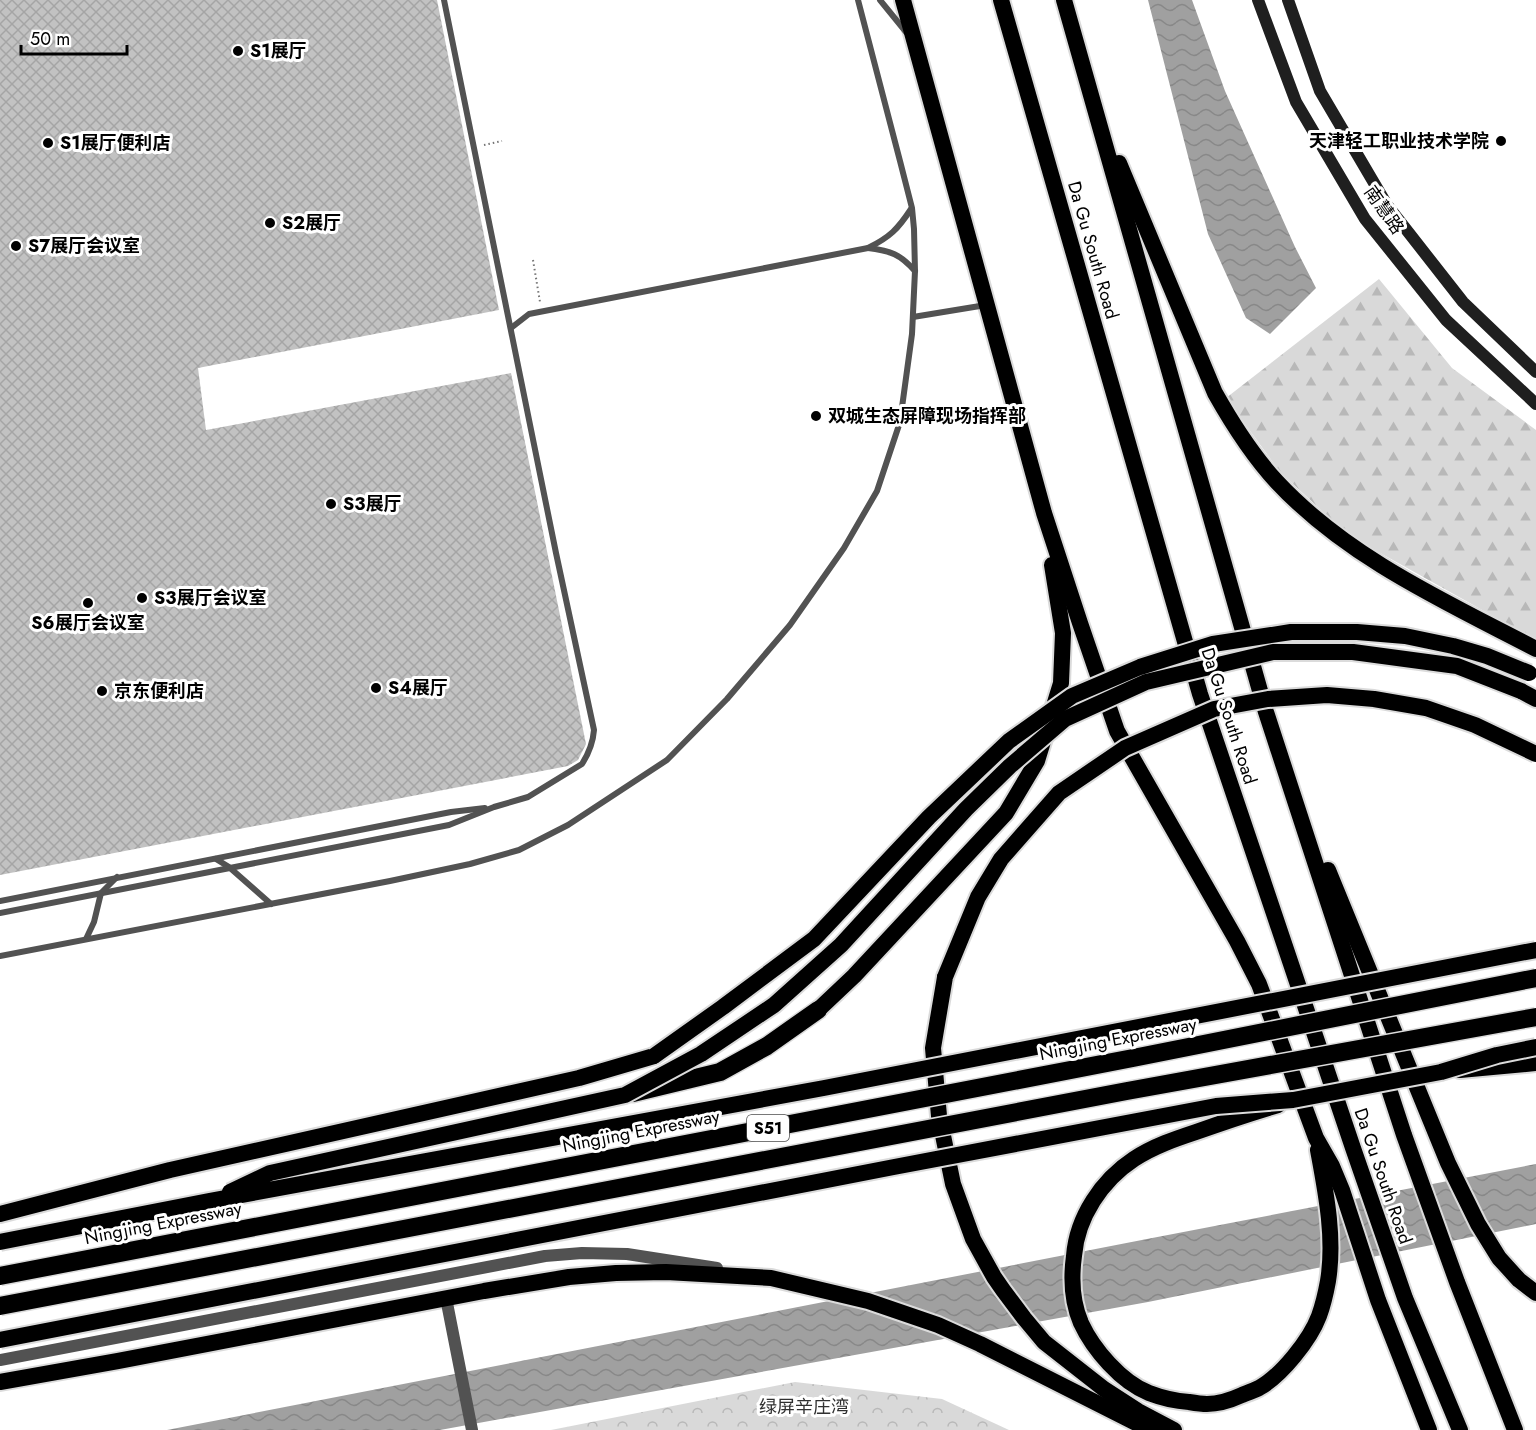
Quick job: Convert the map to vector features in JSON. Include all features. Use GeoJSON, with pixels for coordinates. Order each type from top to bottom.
{"type":"FeatureCollection","features":[{"type":"Feature","properties":{"kind":"highway"},"geometry":{"type":"LineString","coordinates":[[903,0],[1044,513],[1117,731],[1237,941],[1259,984],[1334,1192],[1429,1430]]}},
{"type":"Feature","properties":{"kind":"highway","name":"Da Gu South Road"},"geometry":{"type":"LineString","coordinates":[[1001,0],[1200,694],[1405,1298],[1460,1430]]}},
{"type":"Feature","properties":{"kind":"highway","name":"Da Gu South Road"},"geometry":{"type":"LineString","coordinates":[[1064,0],[1266,712],[1404,1135],[1457,1282],[1515,1430]]}},
{"type":"Feature","properties":{"kind":"highway"},"geometry":{"type":"LineString","coordinates":[[1090,95],[1215,393],[1249,448],[1276,482],[1307,512],[1341,539],[1380,565],[1536,649]]}},
{"type":"Feature","properties":{"kind":"highway"},"geometry":{"type":"LineString","coordinates":[[209,1202],[270,1173],[720,1072],[767,1046],[818,1010],[854,975],[1006,813],[1037,761],[1061,683],[1063,633],[1044,513]]}},
{"type":"Feature","properties":{"kind":"highway"},"geometry":{"type":"LineString","coordinates":[[0,1214],[170,1170],[579,1078],[654,1056],[814,939],[929,817],[1009,741],[1072,696],[1140,666],[1213,644],[1291,632],[1358,632],[1405,636],[1453,646],[1487,656],[1532,674]]}},
{"type":"Feature","properties":{"kind":"highway"},"geometry":{"type":"LineString","coordinates":[[625,1095],[701,1054],[774,1005],[841,945],[966,809],[1010,765],[1065,719],[1146,682],[1274,652],[1353,652],[1457,666],[1529,695]]}},
{"type":"Feature","properties":{"kind":"highway"},"geometry":{"type":"LineString","coordinates":[[1174,1430],[1104,1389],[1044,1342],[994,1277],[974,1239],[953,1184],[939,1116],[933,1048],[945,977],[978,897],[1001,859],[1059,793],[1125,748],[1214,709],[1268,699],[1327,695],[1374,699],[1426,708],[1475,725],[1536,754]]}},
{"type":"Feature","properties":{"kind":"highway"},"geometry":{"type":"LineString","coordinates":[[1286,773],[1448,1163],[1488,1241],[1500,1258],[1536,1293]]}},
{"type":"Feature","properties":{"kind":"highway"},"geometry":{"type":"LineString","coordinates":[[0,1242],[824,1088],[1536,950]]}},
{"type":"Feature","properties":{"kind":"highway","name":"Ningjing Expressway"},"geometry":{"type":"LineString","coordinates":[[0,1276],[1536,978]]}},
{"type":"Feature","properties":{"kind":"highway","name":"S51"},"geometry":{"type":"LineString","coordinates":[[0,1306],[1126,1091],[1536,1017]]}},
{"type":"Feature","properties":{"kind":"highway"},"geometry":{"type":"LineString","coordinates":[[1441,1072],[1497,1055],[1536,1047]]}},
{"type":"Feature","properties":{"kind":"highway"},"geometry":{"type":"LineString","coordinates":[[0,1340],[1204,1108],[1293,1100],[1441,1072],[1536,1064]]}},
{"type":"Feature","properties":{"kind":"highway"},"geometry":{"type":"LineString","coordinates":[[1293,1100],[1158,1145],[1133,1160],[1112,1178],[1095,1198],[1075,1241],[1072,1274],[1074,1299],[1080,1321],[1090,1340],[1105,1359],[1125,1378],[1147,1392],[1176,1401],[1207,1404],[1231,1400],[1260,1387],[1283,1370],[1302,1346],[1318,1318],[1328,1282],[1334,1192]]}},
{"type":"Feature","properties":{"kind":"highway"},"geometry":{"type":"LineString","coordinates":[[0,1382],[569,1277],[666,1272],[771,1278],[867,1301],[938,1325],[980,1344],[1150,1430]]}},
{"type":"Feature","properties":{"kind":"main road","name":"南慧路"},"geometry":{"type":"LineString","coordinates":[[1258,0],[1296,102],[1365,219],[1446,320],[1536,404]]}},
{"type":"Feature","properties":{"kind":"main road","name":"南慧路"},"geometry":{"type":"LineString","coordinates":[[1288,0],[1320,91],[1387,205],[1463,302],[1536,372]]}},
{"type":"Feature","properties":{"kind":"street"},"geometry":{"type":"LineString","coordinates":[[0,1360],[545,1256],[582,1253],[627,1254],[771,1278]]}},
{"type":"Feature","properties":{"kind":"street"},"geometry":{"type":"LineString","coordinates":[[446,1298],[472,1430]]}},
{"type":"Feature","properties":{"kind":"lane"},"geometry":{"type":"LineString","coordinates":[[0,913],[449,825],[494,807],[528,797],[582,764],[587,756],[594,730],[444,0]]}},
{"type":"Feature","properties":{"kind":"lane"},"geometry":{"type":"LineString","coordinates":[[0,956],[401,879],[470,864],[519,850],[568,825],[667,760],[727,699],[790,625],[844,548],[877,491],[900,422],[912,334],[916,248],[912,208],[858,0]]}},
{"type":"Feature","properties":{"kind":"lane"},"geometry":{"type":"LineString","coordinates":[[880,0],[915,41]]}},
{"type":"Feature","properties":{"kind":"lane"},"geometry":{"type":"LineString","coordinates":[[511,328],[529,314],[868,248],[886,238],[901,225],[912,208]]}},
{"type":"Feature","properties":{"kind":"lane"},"geometry":{"type":"LineString","coordinates":[[868,248],[896,254],[915,271]]}},
{"type":"Feature","properties":{"kind":"lane"},"geometry":{"type":"LineString","coordinates":[[913,317],[987,305]]}},
{"type":"Feature","properties":{"kind":"lane"},"geometry":{"type":"LineString","coordinates":[[0,901],[451,812],[494,807]]}},
{"type":"Feature","properties":{"kind":"lane"},"geometry":{"type":"LineString","coordinates":[[216,859],[230,867],[271,904]]}},
{"type":"Feature","properties":{"kind":"lane"},"geometry":{"type":"LineString","coordinates":[[86,939],[94,922],[101,893],[117,877]]}},
{"type":"Feature","properties":{"kind":"path"},"geometry":{"type":"LineString","coordinates":[[474,147],[502,141]]}},
{"type":"Feature","properties":{"kind":"path"},"geometry":{"type":"LineString","coordinates":[[533,260],[541,312]]}},
{"type":"Feature","properties":{"kind":"green space"},"geometry":{"type":"Polygon","coordinates":[[[1379,279],[1452,368],[1536,430],[1536,640],[1348,535],[1280,472],[1226,398],[1379,279]]]}},
{"type":"Feature","properties":{"kind":"green space","name":"绿屏辛庄湾"},"geometry":{"type":"Polygon","coordinates":[[[795,1382],[942,1399],[1009,1430],[551,1430],[795,1382]]]}},
{"type":"Feature","properties":{"kind":"water"},"geometry":{"type":"Polygon","coordinates":[[[1148,0],[1192,0],[1225,91],[1295,247],[1316,288],[1270,334],[1246,318],[1208,234],[1148,0]]]}},
{"type":"Feature","properties":{"kind":"water"},"geometry":{"type":"Polygon","coordinates":[[[1536,1164],[1536,1224],[1148,1302],[440,1430],[167,1430],[1147,1239],[1536,1164]]]}},
{"type":"Feature","properties":{"kind":"building"},"geometry":{"type":"Polygon","coordinates":[[[0,0],[437,0],[499,310],[198,368],[206,430],[511,373],[586,744],[578,760],[568,766],[0,875],[0,0]]]}},
{"type":"Feature","properties":{"kind":"place","name":"S1展厅"},"geometry":{"type":"Point","coordinates":[238,51]}},
{"type":"Feature","properties":{"kind":"place","name":"天津轻工职业技术学院"},"geometry":{"type":"Point","coordinates":[1501,141]}},
{"type":"Feature","properties":{"kind":"place","name":"S1展厅便利店"},"geometry":{"type":"Point","coordinates":[48,143]}},
{"type":"Feature","properties":{"kind":"place","name":"S2展厅"},"geometry":{"type":"Point","coordinates":[270,223]}},
{"type":"Feature","properties":{"kind":"place","name":"S7展厅会议室"},"geometry":{"type":"Point","coordinates":[16,246]}},
{"type":"Feature","properties":{"kind":"place","name":"双城生态屏障现场指挥部"},"geometry":{"type":"Point","coordinates":[816,416]}},
{"type":"Feature","properties":{"kind":"place","name":"S3展厅"},"geometry":{"type":"Point","coordinates":[331,504]}},
{"type":"Feature","properties":{"kind":"place","name":"S3展厅会议室"},"geometry":{"type":"Point","coordinates":[142,598]}},
{"type":"Feature","properties":{"kind":"place","name":"S6展厅会议室"},"geometry":{"type":"Point","coordinates":[88,603]}},
{"type":"Feature","properties":{"kind":"place","name":"S4展厅"},"geometry":{"type":"Point","coordinates":[376,688]}},
{"type":"Feature","properties":{"kind":"place","name":"京东便利店"},"geometry":{"type":"Point","coordinates":[102,691]}}]}
